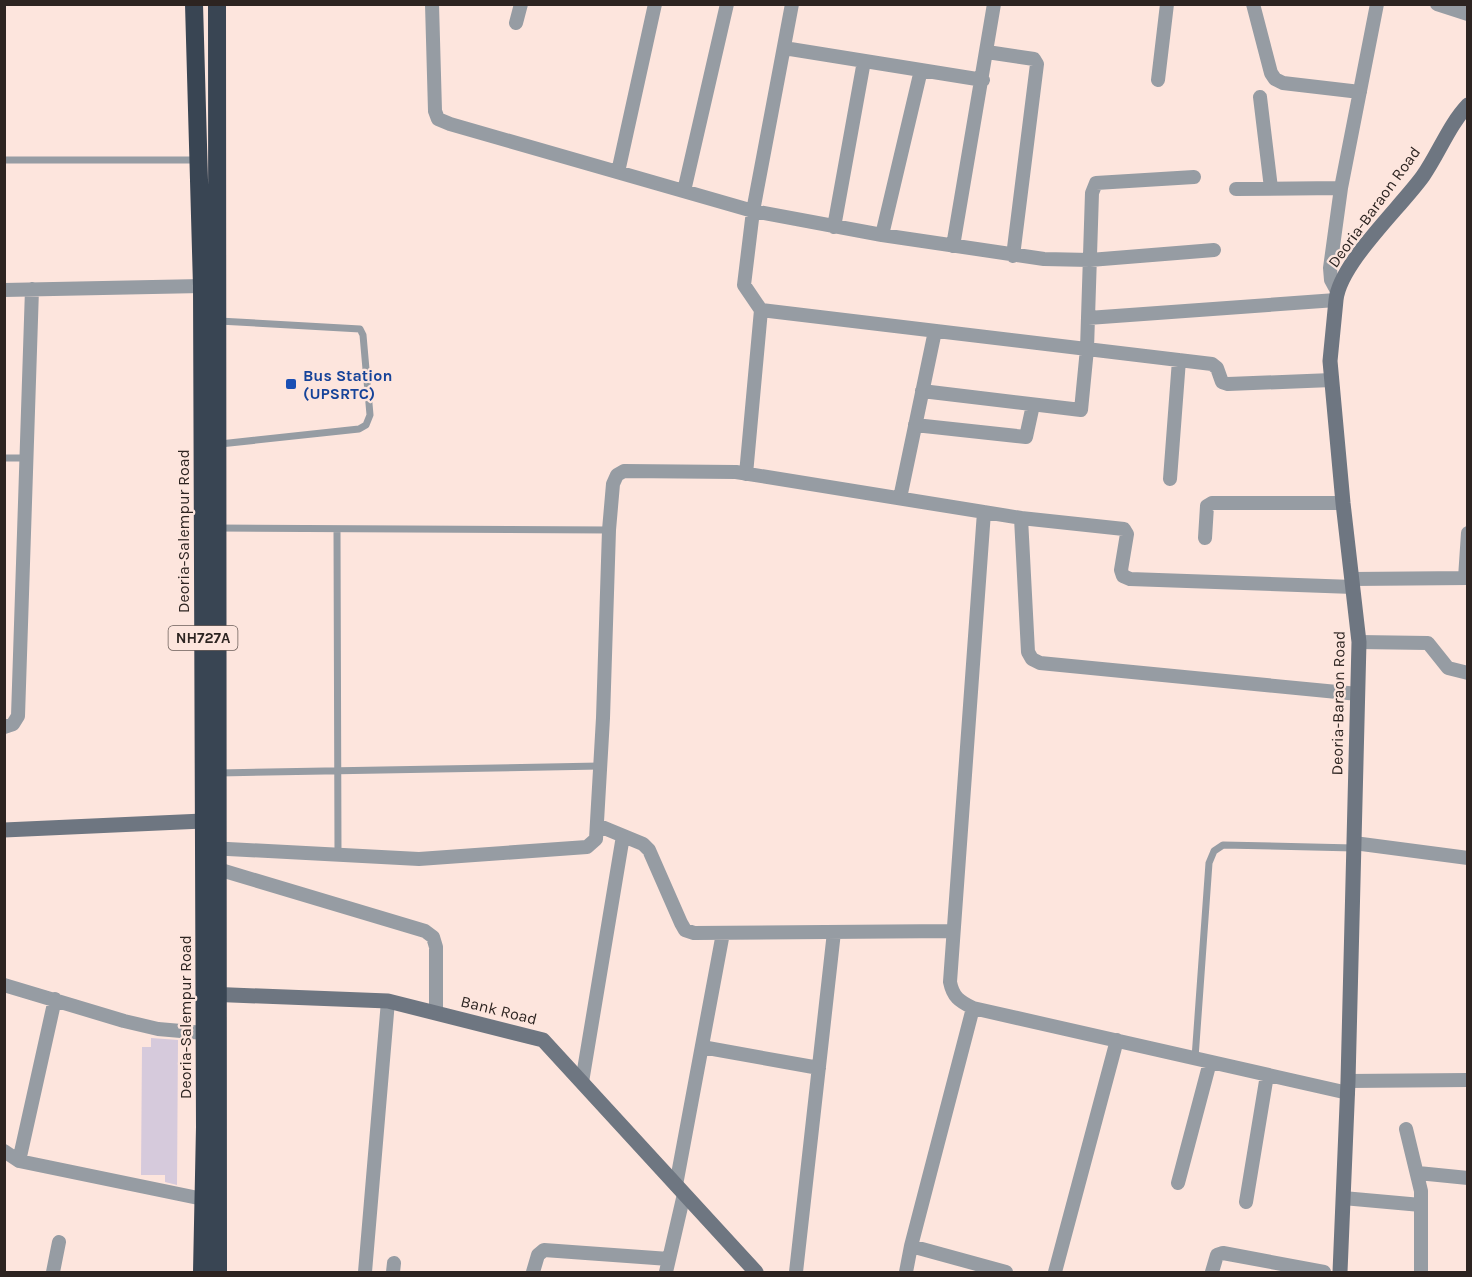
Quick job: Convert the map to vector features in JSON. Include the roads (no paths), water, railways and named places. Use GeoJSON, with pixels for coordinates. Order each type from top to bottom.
{"type":"FeatureCollection","features":[{"type":"Feature","properties":{"kind":"highway","name":"Deoria-Salempur Road"},"geometry":{"type":"LineString","coordinates":[[194,4],[202,286],[210,320]]}},
{"type":"Feature","properties":{"kind":"highway","name":"Deoria-Salempur Road"},"geometry":{"type":"LineString","coordinates":[[210,857],[203,821],[217,4]]}},
{"type":"Feature","properties":{"kind":"highway","name":"Deoria-Salempur Road"},"geometry":{"type":"LineString","coordinates":[[210,443],[218,528],[216,773],[210,857],[218,1272]]}},
{"type":"Feature","properties":{"kind":"highway","name":"Deoria-Salempur Road"},"geometry":{"type":"LineString","coordinates":[[202,1272],[204,1034],[211,994]]}},
{"type":"Feature","properties":{"kind":"street"},"geometry":{"type":"LineString","coordinates":[[432,4],[435,111],[438,119],[450,124],[753,211],[882,235],[1013,256],[1090,260],[1214,250]]}},
{"type":"Feature","properties":{"kind":"street"},"geometry":{"type":"LineString","coordinates":[[516,23],[520,4]]}},
{"type":"Feature","properties":{"kind":"street"},"geometry":{"type":"LineString","coordinates":[[618,172],[655,4]]}},
{"type":"Feature","properties":{"kind":"street"},"geometry":{"type":"LineString","coordinates":[[684,191],[727,4]]}},
{"type":"Feature","properties":{"kind":"street"},"geometry":{"type":"LineString","coordinates":[[746,474],[761,310],[744,285],[753,211],[792,4]]}},
{"type":"Feature","properties":{"kind":"street"},"geometry":{"type":"LineString","coordinates":[[953,246],[983,80],[994,4]]}},
{"type":"Feature","properties":{"kind":"street"},"geometry":{"type":"LineString","coordinates":[[1158,80],[1167,4]]}},
{"type":"Feature","properties":{"kind":"street"},"geometry":{"type":"LineString","coordinates":[[1253,4],[1270,73],[1275,79],[1283,83],[1360,92]]}},
{"type":"Feature","properties":{"kind":"street"},"geometry":{"type":"LineString","coordinates":[[1088,318],[1336,295],[1330,268],[1341,188],[1377,4]]}},
{"type":"Feature","properties":{"kind":"street"},"geometry":{"type":"LineString","coordinates":[[1437,4],[1467,14]]}},
{"type":"Feature","properties":{"kind":"street"},"geometry":{"type":"LineString","coordinates":[[784,48],[983,80]]}},
{"type":"Feature","properties":{"kind":"street"},"geometry":{"type":"LineString","coordinates":[[987,51],[1034,59],[1037,64],[1013,256]]}},
{"type":"Feature","properties":{"kind":"street"},"geometry":{"type":"LineString","coordinates":[[834,227],[864,61]]}},
{"type":"Feature","properties":{"kind":"street"},"geometry":{"type":"LineString","coordinates":[[882,235],[921,70]]}},
{"type":"Feature","properties":{"kind":"street"},"geometry":{"type":"LineString","coordinates":[[1260,97],[1271,188]]}},
{"type":"Feature","properties":{"kind":"street","name":"Deoria-Baraon Road"},"geometry":{"type":"LineString","coordinates":[[1340,1272],[1348,1087],[1359,642],[1342,503],[1330,361],[1336,295],[1351,265],[1423,176],[1467,105]]}},
{"type":"Feature","properties":{"kind":"street"},"geometry":{"type":"LineString","coordinates":[[922,391],[1081,410],[1087,349],[1092,193],[1096,183],[1194,177]]}},
{"type":"Feature","properties":{"kind":"street"},"geometry":{"type":"LineString","coordinates":[[1236,189],[1341,188]]}},
{"type":"Feature","properties":{"kind":"street"},"geometry":{"type":"LineString","coordinates":[[4,290],[202,286]]}},
{"type":"Feature","properties":{"kind":"street"},"geometry":{"type":"LineString","coordinates":[[4,727],[13,724],[18,716],[32,289]]}},
{"type":"Feature","properties":{"kind":"street"},"geometry":{"type":"LineString","coordinates":[[761,310],[1212,364],[1222,382],[1228,384],[1332,380]]}},
{"type":"Feature","properties":{"kind":"street"},"geometry":{"type":"LineString","coordinates":[[900,498],[935,331]]}},
{"type":"Feature","properties":{"kind":"street"},"geometry":{"type":"LineString","coordinates":[[1170,479],[1179,360]]}},
{"type":"Feature","properties":{"kind":"street"},"geometry":{"type":"LineString","coordinates":[[915,425],[1026,437],[1033,405]]}},
{"type":"Feature","properties":{"kind":"street"},"geometry":{"type":"LineString","coordinates":[[210,857],[338,854],[419,859],[587,847],[596,839],[609,530],[613,484],[617,475],[624,471],[746,474],[1021,518],[1124,530],[1127,534],[1121,570],[1123,576],[1130,579],[1352,583],[1466,578],[1467,532]]}},
{"type":"Feature","properties":{"kind":"street"},"geometry":{"type":"LineString","coordinates":[[1205,538],[1207,506],[1212,503],[1342,503]]}},
{"type":"Feature","properties":{"kind":"street"},"geometry":{"type":"LineString","coordinates":[[984,512],[953,931],[950,982],[952,994],[973,1008],[1267,1075],[1348,1087],[1467,1080]]}},
{"type":"Feature","properties":{"kind":"street"},"geometry":{"type":"LineString","coordinates":[[1021,518],[1028,652],[1032,659],[1040,663],[1358,694]]}},
{"type":"Feature","properties":{"kind":"street"},"geometry":{"type":"LineString","coordinates":[[1359,642],[1428,643],[1447,668],[1467,673]]}},
{"type":"Feature","properties":{"kind":"street"},"geometry":{"type":"LineString","coordinates":[[4,830],[203,821]]}},
{"type":"Feature","properties":{"kind":"street"},"geometry":{"type":"LineString","coordinates":[[597,825],[643,844],[649,850],[685,930],[694,933],[953,931]]}},
{"type":"Feature","properties":{"kind":"street"},"geometry":{"type":"LineString","coordinates":[[582,1082],[623,836]]}},
{"type":"Feature","properties":{"kind":"street"},"geometry":{"type":"LineString","coordinates":[[1354,845],[1467,858]]}},
{"type":"Feature","properties":{"kind":"street"},"geometry":{"type":"LineString","coordinates":[[210,857],[425,931],[433,937],[436,947],[436,1013]]}},
{"type":"Feature","properties":{"kind":"street"},"geometry":{"type":"LineString","coordinates":[[796,1272],[834,932]]}},
{"type":"Feature","properties":{"kind":"street"},"geometry":{"type":"LineString","coordinates":[[533,1272],[538,1255],[544,1250],[667,1266],[702,1047],[723,933]]}},
{"type":"Feature","properties":{"kind":"street"},"geometry":{"type":"LineString","coordinates":[[4,985],[158,1029],[204,1034]]}},
{"type":"Feature","properties":{"kind":"street","name":"Bank Road"},"geometry":{"type":"LineString","coordinates":[[211,994],[388,1001],[543,1040],[756,1272]]}},
{"type":"Feature","properties":{"kind":"street"},"geometry":{"type":"LineString","coordinates":[[19,1161],[55,999]]}},
{"type":"Feature","properties":{"kind":"street"},"geometry":{"type":"LineString","coordinates":[[365,1272],[388,1001]]}},
{"type":"Feature","properties":{"kind":"street"},"geometry":{"type":"LineString","coordinates":[[906,1272],[973,1008]]}},
{"type":"Feature","properties":{"kind":"street"},"geometry":{"type":"LineString","coordinates":[[1055,1272],[1117,1040]]}},
{"type":"Feature","properties":{"kind":"street"},"geometry":{"type":"LineString","coordinates":[[702,1047],[819,1068]]}},
{"type":"Feature","properties":{"kind":"street"},"geometry":{"type":"LineString","coordinates":[[1178,1183],[1210,1062]]}},
{"type":"Feature","properties":{"kind":"street"},"geometry":{"type":"LineString","coordinates":[[1246,1202],[1267,1075]]}},
{"type":"Feature","properties":{"kind":"street"},"geometry":{"type":"LineString","coordinates":[[1406,1129],[1418,1173],[1421,1205],[1421,1272]]}},
{"type":"Feature","properties":{"kind":"street"},"geometry":{"type":"LineString","coordinates":[[4,1151],[19,1161],[203,1199]]}},
{"type":"Feature","properties":{"kind":"street"},"geometry":{"type":"LineString","coordinates":[[1418,1173],[1467,1178]]}},
{"type":"Feature","properties":{"kind":"street"},"geometry":{"type":"LineString","coordinates":[[1343,1198],[1421,1205]]}},
{"type":"Feature","properties":{"kind":"street"},"geometry":{"type":"LineString","coordinates":[[53,1272],[59,1242]]}},
{"type":"Feature","properties":{"kind":"street"},"geometry":{"type":"LineString","coordinates":[[911,1246],[1006,1272]]}},
{"type":"Feature","properties":{"kind":"street"},"geometry":{"type":"LineString","coordinates":[[1212,1272],[1214,1260],[1222,1253],[1324,1272]]}},
{"type":"Feature","properties":{"kind":"lane"},"geometry":{"type":"LineString","coordinates":[[4,160],[200,160]]}},
{"type":"Feature","properties":{"kind":"lane"},"geometry":{"type":"LineString","coordinates":[[210,320],[360,329],[363,335],[370,415],[366,426],[359,429],[210,443]]}},
{"type":"Feature","properties":{"kind":"lane"},"geometry":{"type":"LineString","coordinates":[[4,458],[26,458]]}},
{"type":"Feature","properties":{"kind":"lane"},"geometry":{"type":"LineString","coordinates":[[218,528],[609,530]]}},
{"type":"Feature","properties":{"kind":"lane"},"geometry":{"type":"LineString","coordinates":[[337,529],[338,854]]}},
{"type":"Feature","properties":{"kind":"lane"},"geometry":{"type":"LineString","coordinates":[[216,773],[600,766]]}},
{"type":"Feature","properties":{"kind":"lane"},"geometry":{"type":"LineString","coordinates":[[1195,1058],[1209,863],[1214,851],[1223,845],[1354,845]]}},
{"type":"Feature","properties":{"kind":"place","name":"Bus Station (UPSRTC)"},"geometry":{"type":"Point","coordinates":[291,384]}}]}
